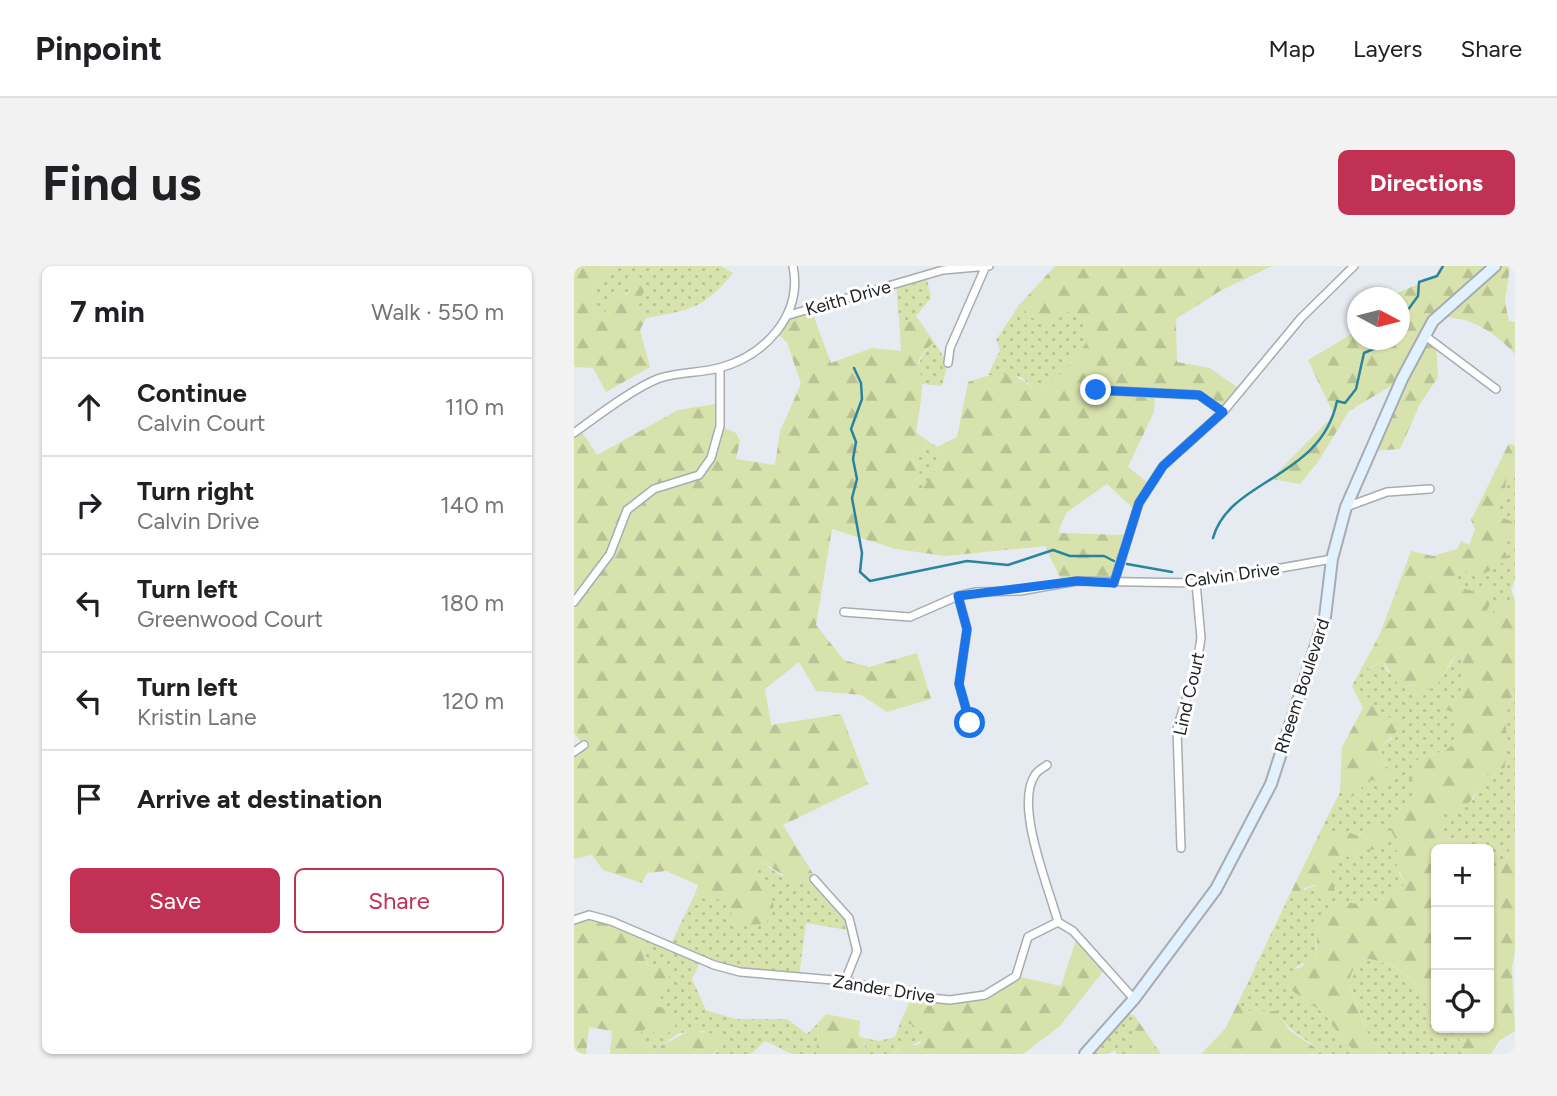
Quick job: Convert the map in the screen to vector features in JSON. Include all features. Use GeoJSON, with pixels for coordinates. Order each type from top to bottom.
{"type":"FeatureCollection","features":[{"type":"Feature","properties":{"kind":"street"},"geometry":{"type":"LineString","coordinates":[[574,433],[659,378],[720,368],[750,354],[773,337],[789,315],[793,266]]}},
{"type":"Feature","properties":{"kind":"street"},"geometry":{"type":"LineString","coordinates":[[1114,583],[1139,503],[1163,466],[1223,412],[1301,318],[1354,266]]}},
{"type":"Feature","properties":{"kind":"street","name":"Rheem Boulevard"},"geometry":{"type":"LineString","coordinates":[[1085,1054],[1135,999],[1216,890],[1270,784],[1325,617],[1332,559],[1346,506],[1424,335],[1433,321],[1496,266]]}},
{"type":"Feature","properties":{"kind":"street"},"geometry":{"type":"LineString","coordinates":[[948,363],[950,348],[987,267]]}},
{"type":"Feature","properties":{"kind":"street","name":"Keith Drive"},"geometry":{"type":"LineString","coordinates":[[789,315],[943,270],[987,267]]}},
{"type":"Feature","properties":{"kind":"street"},"geometry":{"type":"LineString","coordinates":[[1424,335],[1496,389]]}},
{"type":"Feature","properties":{"kind":"street"},"geometry":{"type":"LineString","coordinates":[[574,602],[610,554],[627,510],[654,489],[699,475],[711,458],[720,426],[720,368]]}},
{"type":"Feature","properties":{"kind":"street"},"geometry":{"type":"LineString","coordinates":[[1096,390],[1199,395],[1223,412]]}},
{"type":"Feature","properties":{"kind":"street"},"geometry":{"type":"LineString","coordinates":[[1346,506],[1387,492],[1430,489]]}},
{"type":"Feature","properties":{"kind":"street","name":"Calvin Drive"},"geometry":{"type":"LineString","coordinates":[[844,612],[909,617],[958,596],[1077,581],[1196,583],[1332,559]]}},
{"type":"Feature","properties":{"kind":"street","name":"Lind Court"},"geometry":{"type":"LineString","coordinates":[[1181,848],[1177,729],[1197,663],[1201,638],[1196,583]]}},
{"type":"Feature","properties":{"kind":"street"},"geometry":{"type":"LineString","coordinates":[[958,596],[967,629],[959,684],[970,723]]}},
{"type":"Feature","properties":{"kind":"street"},"geometry":{"type":"LineString","coordinates":[[574,752],[584,745]]}},
{"type":"Feature","properties":{"kind":"street"},"geometry":{"type":"LineString","coordinates":[[1047,765],[1035,774],[1030,786],[1028,815],[1058,922],[1073,931],[1135,999]]}},
{"type":"Feature","properties":{"kind":"street"},"geometry":{"type":"LineString","coordinates":[[814,878],[849,918],[857,951],[845,981]]}},
{"type":"Feature","properties":{"kind":"street","name":"Zander Drive"},"geometry":{"type":"LineString","coordinates":[[574,920],[589,915],[611,921],[714,965],[740,972],[845,981],[937,998],[985,995],[1016,976],[1028,937],[1058,922]]}},
{"type":"Feature","properties":{"kind":"green space"},"geometry":{"type":"Polygon","coordinates":[[[574,266],[628,266],[603,272],[592,292],[595,315],[605,313],[608,297],[626,295],[632,288],[625,279],[637,272],[646,289],[636,304],[646,318],[640,330],[650,367],[606,392],[593,368],[574,367],[574,266]]]}},
{"type":"Feature","properties":{"kind":"green space"},"geometry":{"type":"Polygon","coordinates":[[[628,266],[721,266],[733,273],[704,301],[685,310],[646,318],[636,304],[632,288],[605,313],[595,315],[592,292],[603,272],[628,266]]]}},
{"type":"Feature","properties":{"kind":"green space"},"geometry":{"type":"Polygon","coordinates":[[[1055,266],[1272,266],[1220,291],[1176,319],[1177,362],[1210,368],[1241,390],[1223,412],[1199,395],[1155,393],[1154,412],[1128,467],[1151,485],[1136,511],[1107,484],[1066,513],[1058,533],[1129,535],[1114,583],[1063,584],[1045,546],[945,556],[896,549],[832,529],[816,625],[844,660],[869,667],[917,653],[931,699],[887,712],[861,695],[816,691],[799,662],[765,689],[771,725],[841,714],[868,784],[783,825],[820,885],[793,880],[754,858],[754,877],[773,883],[769,892],[774,906],[766,924],[734,925],[730,909],[723,898],[711,901],[695,894],[698,885],[666,871],[647,873],[642,883],[603,870],[592,855],[574,859],[574,752],[583,745],[574,733],[574,433],[580,429],[597,455],[678,410],[722,403],[720,426],[736,433],[740,441],[736,459],[775,465],[780,431],[801,384],[787,342],[776,333],[789,315],[811,309],[831,363],[872,348],[901,351],[899,320],[922,324],[934,342],[919,359],[922,392],[916,432],[928,441],[924,450],[912,455],[920,475],[911,487],[922,489],[943,459],[937,447],[957,437],[968,382],[1005,374],[1021,379],[1038,392],[1058,377],[1086,343],[1086,323],[1072,309],[1055,321],[1032,318],[1019,305],[1055,266]]]}},
{"type":"Feature","properties":{"kind":"green space"},"geometry":{"type":"Polygon","coordinates":[[[1443,266],[1510,266],[1505,302],[1509,321],[1515,322],[1515,354],[1482,327],[1441,314],[1424,335],[1436,344],[1438,377],[1420,404],[1400,449],[1371,451],[1401,380],[1349,411],[1318,462],[1300,484],[1271,479],[1334,415],[1308,360],[1347,337],[1347,350],[1410,350],[1410,288],[1437,276],[1443,266]]]}},
{"type":"Feature","properties":{"kind":"green space"},"geometry":{"type":"Polygon","coordinates":[[[926,275],[931,298],[916,316],[922,324],[899,320],[896,284],[926,275]]]}},
{"type":"Feature","properties":{"kind":"green space"},"geometry":{"type":"Polygon","coordinates":[[[1019,305],[1032,318],[1072,309],[1086,323],[1086,343],[1058,377],[1038,392],[1021,377],[988,375],[1000,350],[996,340],[1019,305]]]}},
{"type":"Feature","properties":{"kind":"green space"},"geometry":{"type":"Polygon","coordinates":[[[934,342],[948,363],[942,386],[922,384],[920,377],[920,361],[934,342]]]}},
{"type":"Feature","properties":{"kind":"green space"},"geometry":{"type":"Polygon","coordinates":[[[928,441],[937,447],[943,459],[923,489],[911,487],[920,475],[912,455],[924,450],[928,441]]]}},
{"type":"Feature","properties":{"kind":"green space"},"geometry":{"type":"Polygon","coordinates":[[[1509,443],[1515,446],[1515,470],[1506,480],[1505,492],[1497,504],[1499,516],[1515,523],[1515,536],[1502,546],[1509,560],[1488,572],[1478,574],[1464,570],[1458,575],[1456,587],[1479,592],[1488,585],[1494,593],[1484,617],[1492,617],[1499,603],[1515,600],[1515,687],[1505,717],[1508,745],[1504,771],[1484,775],[1473,798],[1465,806],[1441,812],[1441,838],[1460,839],[1464,844],[1431,844],[1431,1003],[1412,980],[1394,967],[1358,958],[1348,982],[1368,1034],[1387,1054],[1358,1054],[1342,1039],[1325,1014],[1287,987],[1289,972],[1303,966],[1307,958],[1315,957],[1320,915],[1330,916],[1337,901],[1346,899],[1347,902],[1355,904],[1371,903],[1385,898],[1405,884],[1396,863],[1401,855],[1393,847],[1395,838],[1388,825],[1417,790],[1415,780],[1408,779],[1417,760],[1446,750],[1460,739],[1456,734],[1454,712],[1445,710],[1444,699],[1453,699],[1461,693],[1463,649],[1451,661],[1437,686],[1417,695],[1409,683],[1398,684],[1383,661],[1368,669],[1365,662],[1380,634],[1411,551],[1433,556],[1457,549],[1461,541],[1469,545],[1475,529],[1471,520],[1509,443]]]}},
{"type":"Feature","properties":{"kind":"green space"},"geometry":{"type":"Polygon","coordinates":[[[1515,470],[1515,523],[1499,516],[1497,504],[1505,492],[1506,480],[1515,470]]]}},
{"type":"Feature","properties":{"kind":"green space"},"geometry":{"type":"Polygon","coordinates":[[[1515,536],[1515,580],[1511,589],[1515,600],[1492,617],[1483,617],[1488,607],[1488,586],[1479,592],[1456,587],[1458,575],[1464,570],[1482,573],[1509,560],[1502,546],[1515,536]]]}},
{"type":"Feature","properties":{"kind":"green space"},"geometry":{"type":"Polygon","coordinates":[[[1463,647],[1461,693],[1453,699],[1444,699],[1454,712],[1456,734],[1461,739],[1446,750],[1417,760],[1409,779],[1415,780],[1417,790],[1398,813],[1395,838],[1401,855],[1399,873],[1405,884],[1378,901],[1363,904],[1346,902],[1330,916],[1319,918],[1315,957],[1296,967],[1287,987],[1325,1014],[1342,1039],[1358,1054],[1318,1054],[1320,1051],[1281,1019],[1276,1011],[1248,1011],[1238,1003],[1291,892],[1295,897],[1313,887],[1334,886],[1330,873],[1333,859],[1350,856],[1360,849],[1364,829],[1358,836],[1333,838],[1322,828],[1340,792],[1350,797],[1358,795],[1364,782],[1388,766],[1381,760],[1382,746],[1392,738],[1368,697],[1359,700],[1352,686],[1365,662],[1369,669],[1383,661],[1387,671],[1409,683],[1417,695],[1439,680],[1463,647]]]}},
{"type":"Feature","properties":{"kind":"green space"},"geometry":{"type":"Polygon","coordinates":[[[1515,687],[1515,835],[1503,868],[1494,877],[1494,844],[1464,844],[1460,839],[1441,838],[1441,811],[1473,800],[1484,775],[1508,745],[1505,717],[1515,687]]]}},
{"type":"Feature","properties":{"kind":"green space"},"geometry":{"type":"Polygon","coordinates":[[[1368,697],[1383,718],[1393,717],[1400,728],[1382,746],[1381,760],[1393,773],[1391,781],[1382,786],[1374,780],[1364,782],[1358,795],[1349,797],[1340,792],[1342,747],[1363,708],[1359,700],[1368,697]]]}},
{"type":"Feature","properties":{"kind":"green space"},"geometry":{"type":"Polygon","coordinates":[[[1369,826],[1383,831],[1387,845],[1377,850],[1360,849],[1350,856],[1333,859],[1331,873],[1336,896],[1325,904],[1317,895],[1315,885],[1304,888],[1303,897],[1295,897],[1291,892],[1322,828],[1333,837],[1342,830],[1358,836],[1369,826]]]}},
{"type":"Feature","properties":{"kind":"green space"},"geometry":{"type":"Polygon","coordinates":[[[1515,835],[1515,951],[1512,967],[1515,1031],[1499,1041],[1491,1054],[1464,1054],[1458,1033],[1494,1033],[1494,876],[1503,868],[1515,835]]]}},
{"type":"Feature","properties":{"kind":"green space"},"geometry":{"type":"Polygon","coordinates":[[[754,857],[780,875],[820,885],[849,918],[853,931],[806,923],[799,977],[740,972],[701,960],[692,979],[706,1010],[736,1019],[787,1019],[807,1034],[819,1022],[816,1054],[792,1054],[765,1041],[751,1054],[713,1054],[718,1051],[704,1031],[679,1033],[661,1046],[660,1054],[652,1054],[651,1047],[640,1040],[640,1032],[651,1024],[670,1019],[666,1009],[657,1008],[665,984],[661,967],[649,966],[643,956],[640,934],[670,946],[695,894],[711,901],[723,897],[730,909],[754,877],[754,857]]]}},
{"type":"Feature","properties":{"kind":"green space"},"geometry":{"type":"Polygon","coordinates":[[[589,915],[640,934],[643,956],[648,966],[661,967],[670,974],[657,1007],[671,1008],[674,1011],[670,1019],[676,1025],[672,1031],[660,1037],[655,1036],[651,1025],[641,1032],[640,1040],[651,1047],[652,1054],[610,1054],[612,1031],[589,1027],[586,1054],[574,1054],[574,920],[589,915]]]}},
{"type":"Feature","properties":{"kind":"green space"},"geometry":{"type":"Polygon","coordinates":[[[1081,939],[1106,968],[1059,1027],[1023,1054],[891,1054],[906,1045],[918,1045],[927,1036],[922,1028],[901,1021],[912,996],[966,998],[989,991],[1016,976],[1061,986],[1075,943],[1081,939]]]}},
{"type":"Feature","properties":{"kind":"green space"},"geometry":{"type":"Polygon","coordinates":[[[1358,958],[1384,963],[1403,973],[1431,1003],[1431,1033],[1458,1033],[1464,1054],[1387,1054],[1368,1034],[1348,981],[1358,958]]]}},
{"type":"Feature","properties":{"kind":"green space"},"geometry":{"type":"Polygon","coordinates":[[[1238,1003],[1248,1011],[1276,1011],[1289,1030],[1320,1051],[1318,1054],[1201,1054],[1225,1029],[1238,1003]]]}},
{"type":"Feature","properties":{"kind":"green space"},"geometry":{"type":"Polygon","coordinates":[[[826,1014],[860,1021],[859,1036],[864,1038],[865,1054],[816,1054],[819,1022],[826,1014]]]}},
{"type":"Feature","properties":{"kind":"green space"},"geometry":{"type":"Polygon","coordinates":[[[1121,1015],[1134,1015],[1134,1043],[1137,1054],[1116,1054],[1116,1050],[1106,1054],[1085,1054],[1121,1015]]]}},
{"type":"Feature","properties":{"kind":"green space"},"geometry":{"type":"Polygon","coordinates":[[[1134,1015],[1161,1054],[1137,1054],[1134,1043],[1134,1015]]]}},
{"type":"Feature","properties":{"kind":"green space"},"geometry":{"type":"Polygon","coordinates":[[[901,1021],[922,1028],[928,1036],[891,1054],[865,1054],[864,1038],[879,1041],[895,1037],[901,1021]]]}},
{"type":"Feature","properties":{"kind":"green space"},"geometry":{"type":"Polygon","coordinates":[[[689,1031],[718,1034],[723,1044],[713,1054],[660,1054],[661,1046],[689,1031]]]}},
{"type":"Feature","properties":{"kind":"waterway"},"geometry":{"type":"LineString","coordinates":[[1410,307],[1418,296],[1419,282],[1437,276],[1443,266]]}},
{"type":"Feature","properties":{"kind":"waterway"},"geometry":{"type":"LineString","coordinates":[[1213,538],[1222,518],[1237,503],[1295,463],[1313,447],[1328,427],[1337,401],[1345,403],[1356,389],[1364,353],[1371,350]]}},
{"type":"Feature","properties":{"kind":"waterway"},"geometry":{"type":"LineString","coordinates":[[854,368],[861,383],[862,399],[851,429],[856,442],[853,459],[857,479],[852,498],[862,553],[860,572],[870,581],[967,561],[1008,565],[1053,550],[1070,556],[1104,556],[1114,561]]}},
{"type":"Feature","properties":{"kind":"waterway"},"geometry":{"type":"LineString","coordinates":[[1127,564],[1172,572]]}},
{"type":"Feature","properties":{"kind":"route"},"geometry":{"type":"LineString","coordinates":[[970,723],[959,684],[967,629],[958,596],[976,592],[1020,591],[1077,581],[1114,583],[1139,503],[1163,466],[1223,412],[1199,395],[1096,390]]}}]}
